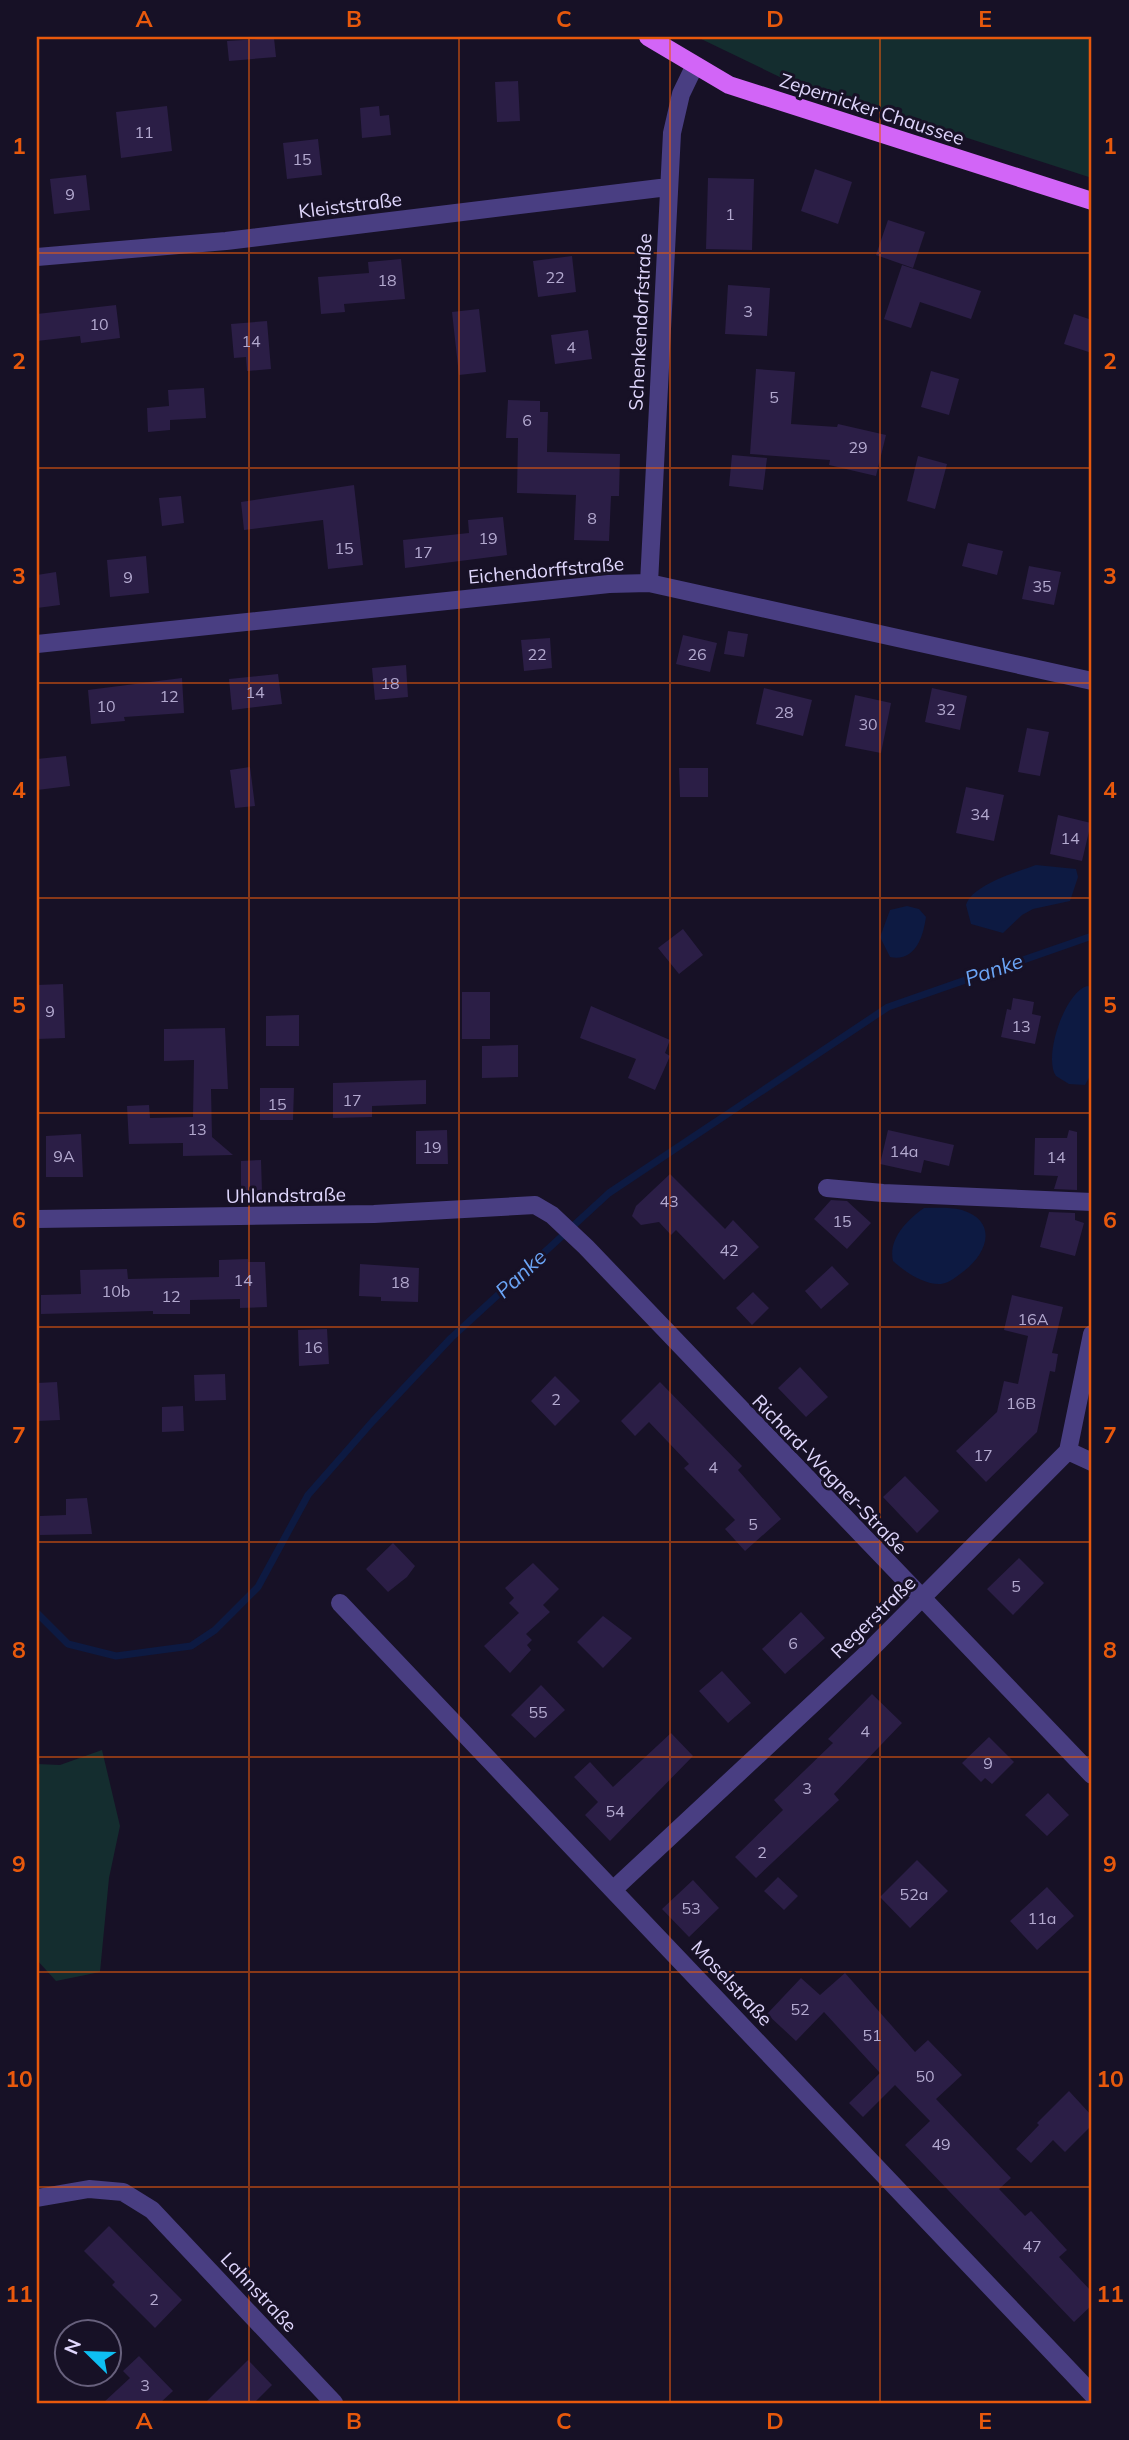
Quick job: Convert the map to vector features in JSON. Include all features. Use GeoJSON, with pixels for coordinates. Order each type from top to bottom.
{"type":"FeatureCollection","features":[{"type":"Feature","properties":{"kind":"main road","name":"Zepernicker Chaussee"},"geometry":{"type":"LineString","coordinates":[[648,37],[729,85],[1092,201]]}},
{"type":"Feature","properties":{"kind":"street","name":"Schenkendorfstraße"},"geometry":{"type":"LineString","coordinates":[[649,583],[672,134],[681,94],[694,66]]}},
{"type":"Feature","properties":{"kind":"street","name":"Kleiststraße"},"geometry":{"type":"LineString","coordinates":[[37,257],[226,241],[668,187]]}},
{"type":"Feature","properties":{"kind":"street","name":"Eichendorffstraße"},"geometry":{"type":"LineString","coordinates":[[37,645],[609,583],[649,583],[1092,681]]}},
{"type":"Feature","properties":{"kind":"street"},"geometry":{"type":"LineString","coordinates":[[827,1188],[883,1194],[1092,1202]]}},
{"type":"Feature","properties":{"kind":"street","name":"Richard-Wagner-Straße"},"geometry":{"type":"LineString","coordinates":[[536,1205],[552,1215],[586,1247],[921,1599],[1092,1774]]}},
{"type":"Feature","properties":{"kind":"street","name":"Uhlandstraße"},"geometry":{"type":"LineString","coordinates":[[37,1219],[374,1214],[536,1205]]}},
{"type":"Feature","properties":{"kind":"street"},"geometry":{"type":"LineString","coordinates":[[1092,1334],[1068,1451],[1092,1462]]}},
{"type":"Feature","properties":{"kind":"street","name":"Regerstraße"},"geometry":{"type":"LineString","coordinates":[[614,1889],[921,1599],[1068,1451]]}},
{"type":"Feature","properties":{"kind":"street","name":"Moselstraße"},"geometry":{"type":"LineString","coordinates":[[340,1603],[1092,2394]]}},
{"type":"Feature","properties":{"kind":"street","name":"Lahnstraße"},"geometry":{"type":"LineString","coordinates":[[37,2198],[89,2189],[123,2192],[152,2210],[334,2403]]}},
{"type":"Feature","properties":{"kind":"green space"},"geometry":{"type":"Polygon","coordinates":[[[697,37],[1092,37],[1092,178],[784,79],[697,37]]]}},
{"type":"Feature","properties":{"kind":"green space"},"geometry":{"type":"Polygon","coordinates":[[[102,1750],[120,1826],[109,1878],[100,1972],[56,1981],[37,1960],[37,1764],[60,1765],[102,1750]]]}},
{"type":"Feature","properties":{"kind":"water"},"geometry":{"type":"Polygon","coordinates":[[[1036,865],[1076,869],[1078,877],[1070,901],[1033,909],[1022,915],[1003,933],[971,924],[966,905],[977,891],[996,880],[1036,865]]]}},
{"type":"Feature","properties":{"kind":"water"},"geometry":{"type":"Polygon","coordinates":[[[907,906],[919,909],[926,917],[923,933],[912,952],[899,958],[890,957],[880,937],[890,910],[907,906]]]}},
{"type":"Feature","properties":{"kind":"water"},"geometry":{"type":"Polygon","coordinates":[[[1087,986],[1092,987],[1092,1072],[1085,1085],[1069,1084],[1056,1076],[1052,1055],[1054,1041],[1071,1000],[1087,986]]]}},
{"type":"Feature","properties":{"kind":"water"},"geometry":{"type":"Polygon","coordinates":[[[924,1208],[962,1210],[973,1215],[985,1229],[986,1238],[979,1255],[964,1271],[944,1283],[935,1284],[922,1280],[893,1261],[893,1245],[900,1231],[924,1208]]]}},
{"type":"Feature","properties":{"kind":"building"},"geometry":{"type":"Polygon","coordinates":[[[274,38],[276,57],[229,61],[227,41],[274,38]]]}},
{"type":"Feature","properties":{"kind":"building"},"geometry":{"type":"Polygon","coordinates":[[[518,81],[520,121],[497,122],[495,82],[518,81]]]}},
{"type":"Feature","properties":{"kind":"building"},"geometry":{"type":"Polygon","coordinates":[[[167,106],[172,151],[121,158],[116,112],[167,106]]]}},
{"type":"Feature","properties":{"kind":"building"},"geometry":{"type":"Polygon","coordinates":[[[379,106],[380,116],[389,115],[391,135],[362,138],[360,108],[379,106]]]}},
{"type":"Feature","properties":{"kind":"building"},"geometry":{"type":"Polygon","coordinates":[[[318,139],[322,175],[287,179],[283,143],[318,139]]]}},
{"type":"Feature","properties":{"kind":"building"},"geometry":{"type":"Polygon","coordinates":[[[815,169],[852,182],[838,224],[801,211],[815,169]]]}},
{"type":"Feature","properties":{"kind":"building"},"geometry":{"type":"Polygon","coordinates":[[[86,175],[90,210],[54,214],[50,179],[86,175]]]}},
{"type":"Feature","properties":{"kind":"building"},"geometry":{"type":"Polygon","coordinates":[[[708,178],[754,179],[752,250],[706,249],[708,178]]]}},
{"type":"Feature","properties":{"kind":"building"},"geometry":{"type":"Polygon","coordinates":[[[888,220],[925,232],[913,268],[876,255],[888,220]]]}},
{"type":"Feature","properties":{"kind":"building"},"geometry":{"type":"Polygon","coordinates":[[[572,256],[576,292],[538,297],[533,261],[572,256]]]}},
{"type":"Feature","properties":{"kind":"building"},"geometry":{"type":"Polygon","coordinates":[[[401,259],[405,299],[344,304],[345,312],[321,314],[318,277],[369,273],[368,262],[401,259]]]}},
{"type":"Feature","properties":{"kind":"building"},"geometry":{"type":"Polygon","coordinates":[[[902,265],[981,291],[971,319],[920,302],[911,328],[884,319],[902,265]]]}},
{"type":"Feature","properties":{"kind":"building"},"geometry":{"type":"Polygon","coordinates":[[[728,285],[770,288],[767,336],[725,334],[728,285]]]}},
{"type":"Feature","properties":{"kind":"building"},"geometry":{"type":"Polygon","coordinates":[[[116,305],[120,338],[81,343],[80,336],[37,341],[37,314],[116,305]]]}},
{"type":"Feature","properties":{"kind":"building"},"geometry":{"type":"Polygon","coordinates":[[[479,309],[486,372],[459,375],[452,312],[479,309]]]}},
{"type":"Feature","properties":{"kind":"building"},"geometry":{"type":"Polygon","coordinates":[[[1074,314],[1092,320],[1092,353],[1064,344],[1074,314]]]}},
{"type":"Feature","properties":{"kind":"building"},"geometry":{"type":"Polygon","coordinates":[[[267,321],[271,369],[247,371],[246,357],[234,358],[231,324],[267,321]]]}},
{"type":"Feature","properties":{"kind":"building"},"geometry":{"type":"Polygon","coordinates":[[[588,330],[592,359],[555,364],[551,335],[588,330]]]}},
{"type":"Feature","properties":{"kind":"building"},"geometry":{"type":"Polygon","coordinates":[[[756,369],[795,372],[791,424],[837,427],[838,424],[886,435],[876,476],[829,465],[830,460],[750,454],[756,369]]]}},
{"type":"Feature","properties":{"kind":"building"},"geometry":{"type":"Polygon","coordinates":[[[931,371],[959,379],[949,415],[921,407],[931,371]]]}},
{"type":"Feature","properties":{"kind":"building"},"geometry":{"type":"Polygon","coordinates":[[[204,388],[206,418],[170,420],[170,430],[148,432],[147,408],[169,406],[168,390],[204,388]]]}},
{"type":"Feature","properties":{"kind":"building"},"geometry":{"type":"Polygon","coordinates":[[[508,400],[540,401],[540,412],[548,412],[547,452],[620,454],[619,496],[611,496],[609,541],[574,540],[576,495],[517,493],[518,438],[506,438],[508,400]]]}},
{"type":"Feature","properties":{"kind":"building"},"geometry":{"type":"Polygon","coordinates":[[[732,455],[767,458],[763,490],[729,486],[732,455]]]}},
{"type":"Feature","properties":{"kind":"building"},"geometry":{"type":"Polygon","coordinates":[[[918,456],[947,464],[935,509],[907,501],[918,456]]]}},
{"type":"Feature","properties":{"kind":"building"},"geometry":{"type":"Polygon","coordinates":[[[354,485],[363,565],[328,569],[323,520],[244,530],[241,502],[354,485]]]}},
{"type":"Feature","properties":{"kind":"building"},"geometry":{"type":"Polygon","coordinates":[[[181,496],[184,523],[162,526],[159,498],[181,496]]]}},
{"type":"Feature","properties":{"kind":"building"},"geometry":{"type":"Polygon","coordinates":[[[503,517],[507,555],[405,568],[403,540],[469,533],[468,520],[503,517]]]}},
{"type":"Feature","properties":{"kind":"building"},"geometry":{"type":"Polygon","coordinates":[[[968,543],[1003,551],[997,575],[962,566],[968,543]]]}},
{"type":"Feature","properties":{"kind":"building"},"geometry":{"type":"Polygon","coordinates":[[[146,556],[149,593],[110,597],[107,560],[146,556]]]}},
{"type":"Feature","properties":{"kind":"building"},"geometry":{"type":"Polygon","coordinates":[[[1029,566],[1061,572],[1054,605],[1022,599],[1029,566]]]}},
{"type":"Feature","properties":{"kind":"building"},"geometry":{"type":"Polygon","coordinates":[[[56,572],[60,605],[37,608],[37,575],[56,572]]]}},
{"type":"Feature","properties":{"kind":"building"},"geometry":{"type":"Polygon","coordinates":[[[728,631],[748,634],[744,657],[724,654],[728,631]]]}},
{"type":"Feature","properties":{"kind":"building"},"geometry":{"type":"Polygon","coordinates":[[[683,635],[717,643],[710,672],[676,664],[683,635]]]}},
{"type":"Feature","properties":{"kind":"building"},"geometry":{"type":"Polygon","coordinates":[[[550,638],[552,668],[524,671],[521,640],[550,638]]]}},
{"type":"Feature","properties":{"kind":"building"},"geometry":{"type":"Polygon","coordinates":[[[406,665],[408,697],[375,700],[372,668],[406,665]]]}},
{"type":"Feature","properties":{"kind":"building"},"geometry":{"type":"Polygon","coordinates":[[[278,674],[282,704],[232,710],[229,679],[278,674]]]}},
{"type":"Feature","properties":{"kind":"building"},"geometry":{"type":"Polygon","coordinates":[[[182,678],[184,713],[124,717],[125,721],[91,724],[88,690],[182,678]]]}},
{"type":"Feature","properties":{"kind":"building"},"geometry":{"type":"Polygon","coordinates":[[[764,688],[812,700],[803,736],[756,724],[764,688]]]}},
{"type":"Feature","properties":{"kind":"building"},"geometry":{"type":"Polygon","coordinates":[[[932,688],[967,696],[960,730],[925,722],[932,688]]]}},
{"type":"Feature","properties":{"kind":"building"},"geometry":{"type":"Polygon","coordinates":[[[855,695],[891,703],[881,753],[845,746],[855,695]]]}},
{"type":"Feature","properties":{"kind":"building"},"geometry":{"type":"Polygon","coordinates":[[[1027,728],[1049,732],[1040,776],[1018,772],[1027,728]]]}},
{"type":"Feature","properties":{"kind":"building"},"geometry":{"type":"Polygon","coordinates":[[[66,756],[70,786],[37,790],[37,759],[66,756]]]}},
{"type":"Feature","properties":{"kind":"building"},"geometry":{"type":"Polygon","coordinates":[[[250,767],[255,806],[235,808],[230,770],[250,767]]]}},
{"type":"Feature","properties":{"kind":"building"},"geometry":{"type":"Polygon","coordinates":[[[679,768],[708,768],[708,797],[680,797],[679,768]]]}},
{"type":"Feature","properties":{"kind":"building"},"geometry":{"type":"Polygon","coordinates":[[[966,787],[1004,795],[994,841],[956,833],[966,787]]]}},
{"type":"Feature","properties":{"kind":"building"},"geometry":{"type":"Polygon","coordinates":[[[1058,815],[1091,823],[1082,861],[1050,854],[1058,815]]]}},
{"type":"Feature","properties":{"kind":"building"},"geometry":{"type":"Polygon","coordinates":[[[683,929],[703,955],[679,974],[658,948],[683,929]]]}},
{"type":"Feature","properties":{"kind":"building"},"geometry":{"type":"Polygon","coordinates":[[[63,984],[65,1038],[37,1039],[37,985],[63,984]]]}},
{"type":"Feature","properties":{"kind":"building"},"geometry":{"type":"Polygon","coordinates":[[[462,992],[490,992],[490,1039],[462,1039],[462,992]]]}},
{"type":"Feature","properties":{"kind":"building"},"geometry":{"type":"Polygon","coordinates":[[[1013,998],[1034,1002],[1032,1014],[1041,1016],[1035,1044],[1001,1037],[1007,1009],[1011,1010],[1013,998]]]}},
{"type":"Feature","properties":{"kind":"building"},"geometry":{"type":"Polygon","coordinates":[[[591,1006],[670,1040],[665,1053],[670,1056],[655,1090],[628,1078],[636,1059],[580,1038],[591,1006]]]}},
{"type":"Feature","properties":{"kind":"building"},"geometry":{"type":"Polygon","coordinates":[[[299,1015],[299,1046],[266,1046],[266,1016],[299,1015]]]}},
{"type":"Feature","properties":{"kind":"building"},"geometry":{"type":"Polygon","coordinates":[[[225,1028],[228,1089],[211,1089],[212,1137],[233,1155],[183,1156],[183,1143],[129,1144],[127,1106],[149,1105],[150,1118],[193,1117],[194,1060],[164,1061],[164,1029],[225,1028]]]}},
{"type":"Feature","properties":{"kind":"building"},"geometry":{"type":"Polygon","coordinates":[[[518,1045],[518,1077],[482,1078],[482,1046],[518,1045]]]}},
{"type":"Feature","properties":{"kind":"building"},"geometry":{"type":"Polygon","coordinates":[[[426,1080],[426,1104],[372,1106],[372,1117],[333,1118],[333,1083],[426,1080]]]}},
{"type":"Feature","properties":{"kind":"building"},"geometry":{"type":"Polygon","coordinates":[[[260,1088],[294,1088],[293,1120],[260,1120],[260,1088]]]}},
{"type":"Feature","properties":{"kind":"building"},"geometry":{"type":"Polygon","coordinates":[[[447,1130],[448,1164],[416,1164],[416,1131],[447,1130]]]}},
{"type":"Feature","properties":{"kind":"building"},"geometry":{"type":"Polygon","coordinates":[[[888,1130],[954,1145],[949,1166],[924,1160],[921,1173],[880,1164],[888,1130]]]}},
{"type":"Feature","properties":{"kind":"building"},"geometry":{"type":"Polygon","coordinates":[[[1069,1130],[1077,1132],[1077,1190],[1054,1189],[1058,1176],[1034,1175],[1035,1138],[1067,1138],[1069,1130]]]}},
{"type":"Feature","properties":{"kind":"building"},"geometry":{"type":"Polygon","coordinates":[[[81,1134],[83,1177],[46,1177],[46,1136],[81,1134]]]}},
{"type":"Feature","properties":{"kind":"building"},"geometry":{"type":"Polygon","coordinates":[[[261,1160],[262,1192],[241,1193],[241,1161],[261,1160]]]}},
{"type":"Feature","properties":{"kind":"building"},"geometry":{"type":"Polygon","coordinates":[[[670,1174],[725,1229],[733,1220],[759,1247],[724,1280],[676,1230],[671,1235],[659,1222],[641,1225],[632,1216],[636,1206],[670,1174]]]}},
{"type":"Feature","properties":{"kind":"building"},"geometry":{"type":"Polygon","coordinates":[[[831,1200],[847,1201],[871,1223],[847,1249],[814,1219],[831,1200]]]}},
{"type":"Feature","properties":{"kind":"building"},"geometry":{"type":"Polygon","coordinates":[[[1049,1212],[1075,1213],[1075,1220],[1084,1223],[1075,1256],[1040,1247],[1049,1212]]]}},
{"type":"Feature","properties":{"kind":"building"},"geometry":{"type":"Polygon","coordinates":[[[248,1259],[248,1262],[265,1262],[267,1307],[240,1308],[240,1299],[190,1300],[190,1314],[153,1314],[153,1311],[41,1314],[41,1295],[81,1294],[80,1270],[127,1269],[128,1279],[219,1277],[219,1260],[248,1259]]]}},
{"type":"Feature","properties":{"kind":"building"},"geometry":{"type":"Polygon","coordinates":[[[360,1264],[419,1268],[418,1302],[381,1301],[381,1297],[359,1296],[360,1264]]]}},
{"type":"Feature","properties":{"kind":"building"},"geometry":{"type":"Polygon","coordinates":[[[832,1266],[849,1284],[821,1309],[805,1291],[832,1266]]]}},
{"type":"Feature","properties":{"kind":"building"},"geometry":{"type":"Polygon","coordinates":[[[753,1292],[769,1308],[752,1325],[736,1308],[753,1292]]]}},
{"type":"Feature","properties":{"kind":"building"},"geometry":{"type":"Polygon","coordinates":[[[1012,1295],[1063,1307],[1052,1353],[1058,1354],[1055,1372],[1050,1371],[1037,1432],[986,1482],[956,1451],[997,1412],[1004,1381],[1018,1384],[1028,1336],[1004,1330],[1012,1295]]]}},
{"type":"Feature","properties":{"kind":"building"},"geometry":{"type":"Polygon","coordinates":[[[327,1329],[329,1364],[299,1366],[298,1330],[327,1329]]]}},
{"type":"Feature","properties":{"kind":"building"},"geometry":{"type":"Polygon","coordinates":[[[800,1367],[828,1397],[806,1417],[778,1388],[800,1367]]]}},
{"type":"Feature","properties":{"kind":"building"},"geometry":{"type":"Polygon","coordinates":[[[225,1374],[226,1400],[195,1401],[194,1375],[225,1374]]]}},
{"type":"Feature","properties":{"kind":"building"},"geometry":{"type":"Polygon","coordinates":[[[555,1376],[580,1401],[555,1426],[531,1401],[555,1376]]]}},
{"type":"Feature","properties":{"kind":"building"},"geometry":{"type":"Polygon","coordinates":[[[57,1382],[60,1420],[37,1421],[37,1383],[57,1382]]]}},
{"type":"Feature","properties":{"kind":"building"},"geometry":{"type":"Polygon","coordinates":[[[660,1382],[742,1466],[738,1470],[781,1519],[745,1551],[725,1529],[735,1520],[684,1468],[689,1464],[649,1422],[635,1436],[621,1421],[660,1382]]]}},
{"type":"Feature","properties":{"kind":"building"},"geometry":{"type":"Polygon","coordinates":[[[183,1406],[184,1431],[162,1432],[162,1407],[183,1406]]]}},
{"type":"Feature","properties":{"kind":"building"},"geometry":{"type":"Polygon","coordinates":[[[905,1476],[939,1511],[917,1533],[883,1497],[905,1476]]]}},
{"type":"Feature","properties":{"kind":"building"},"geometry":{"type":"Polygon","coordinates":[[[87,1498],[92,1534],[40,1535],[40,1516],[66,1515],[66,1499],[87,1498]]]}},
{"type":"Feature","properties":{"kind":"building"},"geometry":{"type":"Polygon","coordinates":[[[393,1543],[415,1566],[407,1577],[388,1592],[366,1569],[393,1543]]]}},
{"type":"Feature","properties":{"kind":"building"},"geometry":{"type":"Polygon","coordinates":[[[1019,1558],[1044,1583],[1013,1615],[987,1589],[1019,1558]]]}},
{"type":"Feature","properties":{"kind":"building"},"geometry":{"type":"Polygon","coordinates":[[[533,1563],[559,1589],[543,1605],[550,1612],[526,1634],[532,1640],[527,1645],[531,1650],[510,1673],[484,1646],[519,1613],[509,1603],[514,1598],[505,1588],[533,1563]]]}},
{"type":"Feature","properties":{"kind":"building"},"geometry":{"type":"Polygon","coordinates":[[[801,1612],[825,1638],[785,1674],[762,1649],[801,1612]]]}},
{"type":"Feature","properties":{"kind":"building"},"geometry":{"type":"Polygon","coordinates":[[[603,1616],[632,1638],[603,1668],[577,1642],[603,1616]]]}},
{"type":"Feature","properties":{"kind":"building"},"geometry":{"type":"Polygon","coordinates":[[[722,1671],[751,1703],[728,1723],[699,1691],[722,1671]]]}},
{"type":"Feature","properties":{"kind":"building"},"geometry":{"type":"Polygon","coordinates":[[[541,1685],[565,1710],[535,1738],[511,1715],[541,1685]]]}},
{"type":"Feature","properties":{"kind":"building"},"geometry":{"type":"Polygon","coordinates":[[[872,1694],[902,1723],[834,1794],[839,1800],[756,1878],[735,1857],[783,1810],[774,1800],[833,1743],[828,1739],[872,1694]]]}},
{"type":"Feature","properties":{"kind":"building"},"geometry":{"type":"Polygon","coordinates":[[[671,1733],[693,1756],[610,1841],[585,1815],[598,1802],[574,1777],[590,1762],[613,1787],[671,1733]]]}},
{"type":"Feature","properties":{"kind":"building"},"geometry":{"type":"Polygon","coordinates":[[[989,1737],[1014,1762],[992,1784],[985,1778],[981,1782],[962,1763],[989,1737]]]}},
{"type":"Feature","properties":{"kind":"building"},"geometry":{"type":"Polygon","coordinates":[[[1048,1793],[1069,1815],[1047,1836],[1025,1815],[1048,1793]]]}},
{"type":"Feature","properties":{"kind":"building"},"geometry":{"type":"Polygon","coordinates":[[[917,1860],[948,1891],[910,1928],[880,1897],[917,1860]]]}},
{"type":"Feature","properties":{"kind":"building"},"geometry":{"type":"Polygon","coordinates":[[[778,1877],[798,1896],[784,1910],[764,1891],[778,1877]]]}},
{"type":"Feature","properties":{"kind":"building"},"geometry":{"type":"Polygon","coordinates":[[[693,1880],[719,1908],[689,1937],[662,1909],[693,1880]]]}},
{"type":"Feature","properties":{"kind":"building"},"geometry":{"type":"Polygon","coordinates":[[[1047,1887],[1074,1916],[1037,1950],[1010,1921],[1047,1887]]]}},
{"type":"Feature","properties":{"kind":"building"},"geometry":{"type":"Polygon","coordinates":[[[845,1973],[915,2052],[928,2040],[962,2075],[936,2099],[1011,2178],[999,2189],[1025,2216],[1031,2211],[1067,2250],[1059,2257],[1092,2292],[1092,2305],[1074,2322],[905,2145],[930,2121],[895,2085],[863,2117],[849,2103],[880,2073],[824,2012],[796,2041],[767,2014],[801,1978],[820,1995],[845,1973]]]}},
{"type":"Feature","properties":{"kind":"building"},"geometry":{"type":"Polygon","coordinates":[[[1069,2091],[1092,2116],[1092,2125],[1065,2152],[1053,2140],[1031,2163],[1016,2149],[1069,2091]]]}},
{"type":"Feature","properties":{"kind":"building"},"geometry":{"type":"Polygon","coordinates":[[[109,2226],[182,2300],[155,2328],[112,2285],[115,2282],[84,2251],[109,2226]]]}},
{"type":"Feature","properties":{"kind":"building"},"geometry":{"type":"Polygon","coordinates":[[[139,2356],[173,2391],[160,2403],[103,2403],[130,2378],[123,2371],[139,2356]]]}},
{"type":"Feature","properties":{"kind":"building"},"geometry":{"type":"Polygon","coordinates":[[[248,2360],[272,2385],[254,2403],[205,2403],[248,2360]]]}},
{"type":"Feature","properties":{"kind":"waterway","name":"Panke"},"geometry":{"type":"LineString","coordinates":[[37,1613],[68,1644],[116,1656],[191,1646],[215,1630],[258,1587],[308,1495],[373,1421],[451,1338],[609,1193],[888,1007],[1092,936]]}}]}
